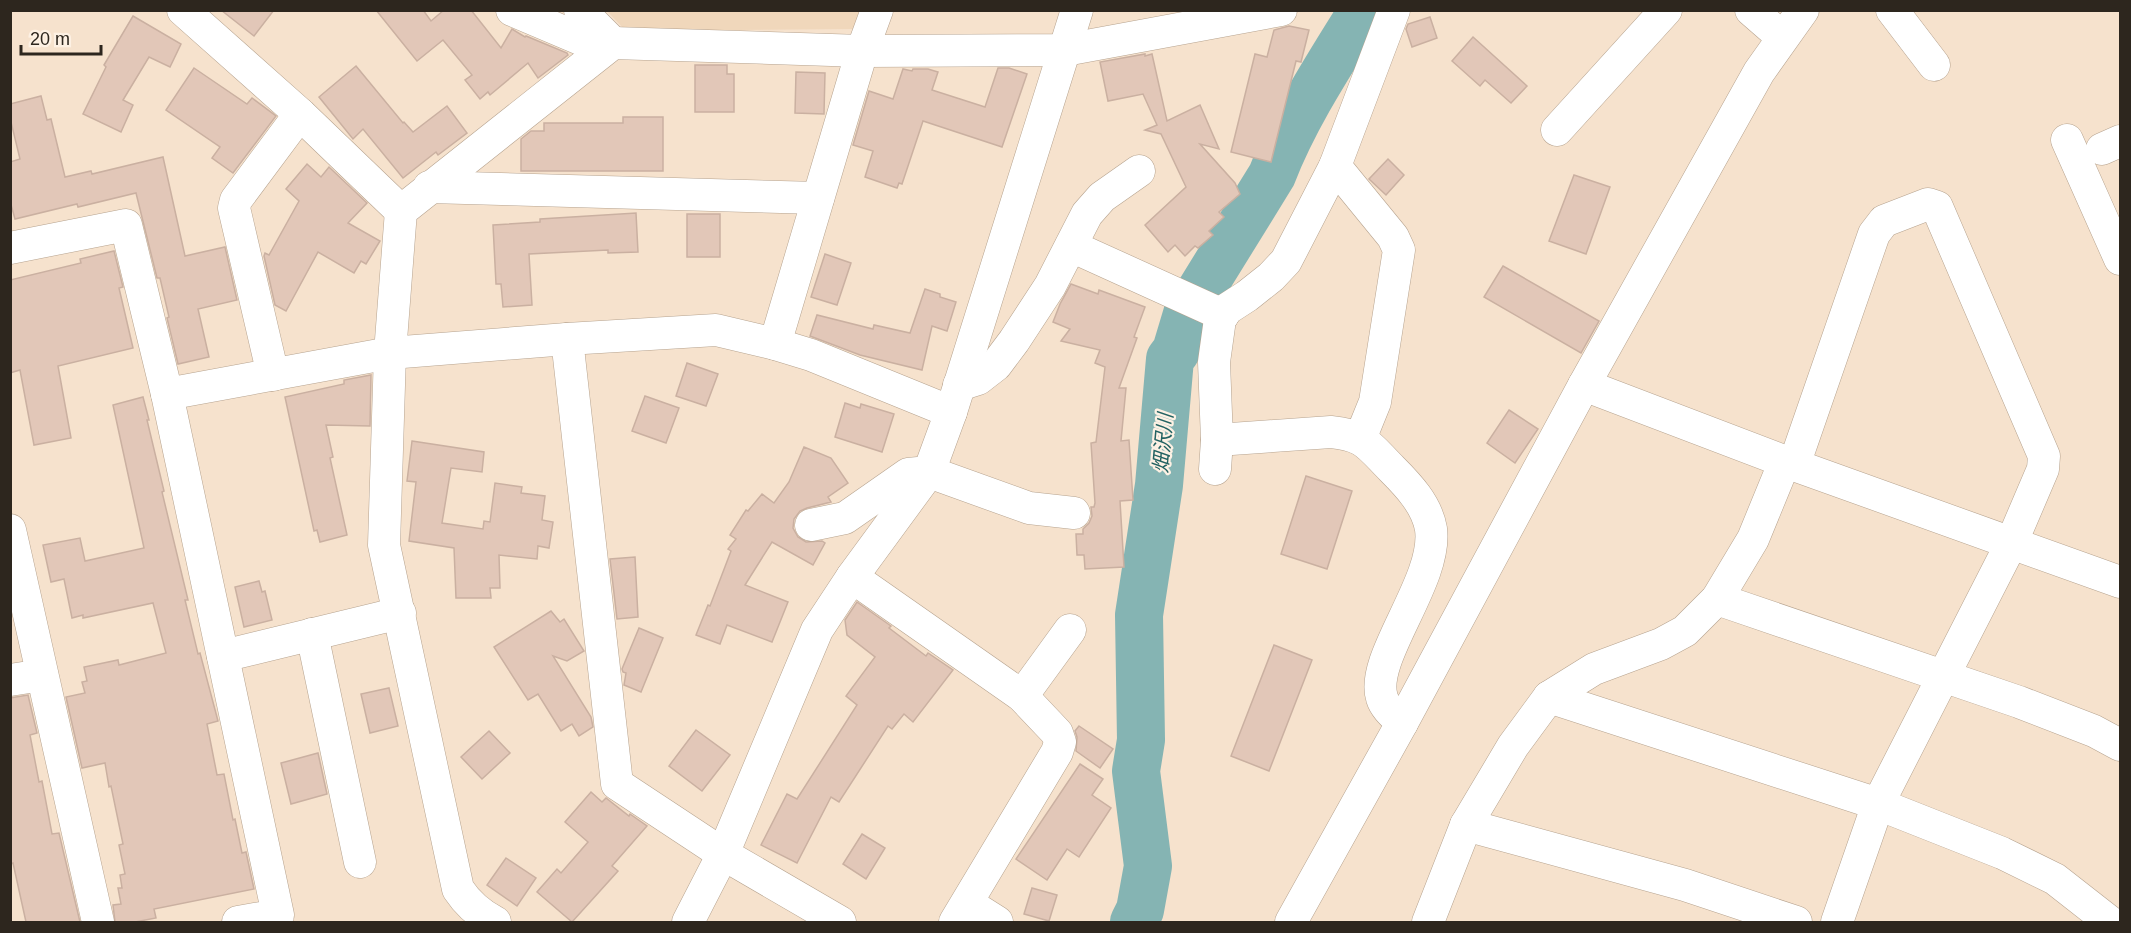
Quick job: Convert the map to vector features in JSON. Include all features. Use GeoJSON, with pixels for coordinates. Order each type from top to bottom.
{"type":"FeatureCollection","features":[{"type":"Feature","properties":{"kind":"street"},"geometry":{"type":"LineString","coordinates":[[512,10],[608,46],[862,51],[1065,50],[1281,10]]}},
{"type":"Feature","properties":{"kind":"street"},"geometry":{"type":"LineString","coordinates":[[580,10],[608,46]]}},
{"type":"Feature","properties":{"kind":"street"},"geometry":{"type":"LineString","coordinates":[[775,344],[862,51],[877,10]]}},
{"type":"Feature","properties":{"kind":"street"},"geometry":{"type":"LineString","coordinates":[[688,922],[723,854],[817,630],[852,577],[928,472],[955,399],[1077,10]]}},
{"type":"Feature","properties":{"kind":"street"},"geometry":{"type":"LineString","coordinates":[[1394,10],[1335,166],[1286,261],[1271,277],[1227,309],[1220,319],[1214,362],[1216,454],[1331,432],[1349,434],[1360,439],[1411,489],[1425,512],[1432,544],[1424,573],[1385,664],[1380,683],[1382,699],[1390,712],[1402,723]]}},
{"type":"Feature","properties":{"kind":"street"},"geometry":{"type":"LineString","coordinates":[[1557,130],[1666,10]]}},
{"type":"Feature","properties":{"kind":"street"},"geometry":{"type":"LineString","coordinates":[[1751,10],[1782,37]]}},
{"type":"Feature","properties":{"kind":"street"},"geometry":{"type":"LineString","coordinates":[[1301,920],[1402,723],[1584,385],[1759,72],[1803,10]]}},
{"type":"Feature","properties":{"kind":"street"},"geometry":{"type":"LineString","coordinates":[[1893,10],[1934,65]]}},
{"type":"Feature","properties":{"kind":"street"},"geometry":{"type":"LineString","coordinates":[[190,13],[401,211]]}},
{"type":"Feature","properties":{"kind":"street"},"geometry":{"type":"LineString","coordinates":[[495,922],[483,916],[466,902],[458,889],[384,545],[390,353],[401,211],[608,46]]}},
{"type":"Feature","properties":{"kind":"street"},"geometry":{"type":"LineString","coordinates":[[273,375],[234,208],[236,200],[300,114]]}},
{"type":"Feature","properties":{"kind":"street"},"geometry":{"type":"LineString","coordinates":[[2067,140],[2118,249]]}},
{"type":"Feature","properties":{"kind":"street"},"geometry":{"type":"LineString","coordinates":[[1335,166],[1393,237],[1399,250],[1375,402],[1360,439]]}},
{"type":"Feature","properties":{"kind":"street"},"geometry":{"type":"LineString","coordinates":[[955,399],[996,365],[1014,341],[1050,286],[1087,214],[1102,197],[1139,171]]}},
{"type":"Feature","properties":{"kind":"street"},"geometry":{"type":"LineString","coordinates":[[429,187],[818,198]]}},
{"type":"Feature","properties":{"kind":"street"},"geometry":{"type":"LineString","coordinates":[[1428,922],[1466,825],[1513,746],[1549,697],[1594,669],[1661,644],[1685,631],[1717,599],[1754,539],[1789,463],[1874,234],[1884,220],[1928,204],[1937,207],[2044,456],[2043,469],[2011,544],[1878,804],[1837,922]]}},
{"type":"Feature","properties":{"kind":"street"},"geometry":{"type":"LineString","coordinates":[[10,248],[126,225],[167,394],[278,915],[257,921]]}},
{"type":"Feature","properties":{"kind":"street"},"geometry":{"type":"LineString","coordinates":[[1071,246],[1223,315]]}},
{"type":"Feature","properties":{"kind":"street"},"geometry":{"type":"LineString","coordinates":[[167,394],[390,353],[716,330],[775,344],[955,399]]}},
{"type":"Feature","properties":{"kind":"street"},"geometry":{"type":"LineString","coordinates":[[567,339],[617,784],[723,854],[840,922]]}},
{"type":"Feature","properties":{"kind":"street"},"geometry":{"type":"LineString","coordinates":[[1584,385],[1789,463],[2121,582]]}},
{"type":"Feature","properties":{"kind":"street"},"geometry":{"type":"LineString","coordinates":[[811,525],[845,518],[908,474],[928,472],[1029,508],[1074,513]]}},
{"type":"Feature","properties":{"kind":"street"},"geometry":{"type":"LineString","coordinates":[[10,530],[98,922]]}},
{"type":"Feature","properties":{"kind":"street"},"geometry":{"type":"LineString","coordinates":[[852,577],[1022,696],[1057,733],[1060,742],[1057,752],[961,913],[997,922]]}},
{"type":"Feature","properties":{"kind":"street"},"geometry":{"type":"LineString","coordinates":[[1717,599],[1942,676],[2083,727],[2121,745]]}},
{"type":"Feature","properties":{"kind":"street"},"geometry":{"type":"LineString","coordinates":[[223,656],[400,613]]}},
{"type":"Feature","properties":{"kind":"street"},"geometry":{"type":"LineString","coordinates":[[1022,696],[1070,630]]}},
{"type":"Feature","properties":{"kind":"street"},"geometry":{"type":"LineString","coordinates":[[312,634],[360,862]]}},
{"type":"Feature","properties":{"kind":"street"},"geometry":{"type":"LineString","coordinates":[[10,680],[42,675]]}},
{"type":"Feature","properties":{"kind":"street"},"geometry":{"type":"LineString","coordinates":[[1549,697],[1878,804],[2002,853],[2055,879],[2110,922]]}},
{"type":"Feature","properties":{"kind":"street"},"geometry":{"type":"LineString","coordinates":[[1466,825],[1685,885],[1796,922]]}},
{"type":"Feature","properties":{"kind":"shaded area"},"geometry":{"type":"Polygon","coordinates":[[[607,11],[862,11],[855,29],[626,31],[607,11]]]}},
{"type":"Feature","properties":{"kind":"building"},"geometry":{"type":"Polygon","coordinates":[[[221,10],[274,10],[254,36],[221,10]]]}},
{"type":"Feature","properties":{"kind":"building"},"geometry":{"type":"Polygon","coordinates":[[[376,10],[423,10],[431,21],[444,10],[471,10],[501,48],[512,29],[568,55],[538,78],[528,63],[490,95],[488,92],[480,99],[465,80],[472,75],[443,40],[417,61],[376,10]]]}},
{"type":"Feature","properties":{"kind":"building"},"geometry":{"type":"Polygon","coordinates":[[[133,16],[181,44],[170,67],[149,57],[123,100],[133,105],[121,132],[83,114],[106,67],[104,65],[133,16]]]}},
{"type":"Feature","properties":{"kind":"building"},"geometry":{"type":"Polygon","coordinates":[[[1430,17],[1437,38],[1412,47],[1406,29],[1408,24],[1430,17]]]}},
{"type":"Feature","properties":{"kind":"building"},"geometry":{"type":"Polygon","coordinates":[[[1289,26],[1309,30],[1301,62],[1296,61],[1271,162],[1231,152],[1255,54],[1267,57],[1274,30],[1289,26]]]}},
{"type":"Feature","properties":{"kind":"building"},"geometry":{"type":"Polygon","coordinates":[[[1473,37],[1527,86],[1511,103],[1485,80],[1480,86],[1452,61],[1473,37]]]}},
{"type":"Feature","properties":{"kind":"building"},"geometry":{"type":"Polygon","coordinates":[[[1145,54],[1145,56],[1152,54],[1167,121],[1200,105],[1219,149],[1200,144],[1235,183],[1240,194],[1219,212],[1224,217],[1209,231],[1213,235],[1198,248],[1195,246],[1185,256],[1175,245],[1168,252],[1145,225],[1186,187],[1161,134],[1145,130],[1157,125],[1143,94],[1108,101],[1100,62],[1145,54]]]}},
{"type":"Feature","properties":{"kind":"building"},"geometry":{"type":"Polygon","coordinates":[[[695,65],[727,65],[727,74],[734,74],[734,112],[695,112],[695,65]]]}},
{"type":"Feature","properties":{"kind":"building"},"geometry":{"type":"Polygon","coordinates":[[[356,66],[413,132],[447,106],[467,133],[438,155],[436,152],[403,178],[363,129],[353,139],[319,97],[356,66]]]}},
{"type":"Feature","properties":{"kind":"building"},"geometry":{"type":"Polygon","coordinates":[[[194,68],[247,104],[252,98],[276,116],[233,173],[212,158],[220,147],[166,110],[194,68]]]}},
{"type":"Feature","properties":{"kind":"building"},"geometry":{"type":"Polygon","coordinates":[[[998,68],[1009,68],[1027,74],[1002,147],[923,121],[902,184],[899,183],[897,188],[865,177],[873,151],[853,145],[869,91],[893,99],[903,69],[912,71],[913,69],[928,69],[938,72],[932,90],[985,107],[998,68]]]}},
{"type":"Feature","properties":{"kind":"building"},"geometry":{"type":"Polygon","coordinates":[[[796,72],[825,73],[824,114],[795,113],[796,72]]]}},
{"type":"Feature","properties":{"kind":"building"},"geometry":{"type":"Polygon","coordinates":[[[41,96],[47,120],[51,119],[65,177],[91,171],[92,174],[163,157],[185,256],[225,247],[237,300],[198,309],[209,357],[178,364],[160,278],[157,278],[136,193],[15,219],[10,201],[10,162],[20,159],[10,118],[10,104],[41,96]]]}},
{"type":"Feature","properties":{"kind":"building"},"geometry":{"type":"Polygon","coordinates":[[[623,117],[663,117],[663,171],[521,171],[521,139],[531,131],[544,131],[544,123],[623,123],[623,117]]]}},
{"type":"Feature","properties":{"kind":"building"},"geometry":{"type":"Polygon","coordinates":[[[1388,159],[1404,175],[1386,195],[1369,179],[1388,159]]]}},
{"type":"Feature","properties":{"kind":"building"},"geometry":{"type":"Polygon","coordinates":[[[307,164],[321,177],[329,167],[367,203],[348,223],[380,241],[366,264],[361,261],[354,273],[318,252],[286,311],[275,305],[264,256],[265,253],[269,255],[299,201],[286,189],[307,164]]]}},
{"type":"Feature","properties":{"kind":"building"},"geometry":{"type":"Polygon","coordinates":[[[1574,175],[1610,187],[1586,254],[1549,241],[1574,175]]]}},
{"type":"Feature","properties":{"kind":"building"},"geometry":{"type":"Polygon","coordinates":[[[636,213],[638,252],[608,253],[608,250],[529,254],[532,305],[503,307],[501,284],[496,284],[493,225],[540,222],[540,219],[636,213]]]}},
{"type":"Feature","properties":{"kind":"building"},"geometry":{"type":"Polygon","coordinates":[[[687,214],[720,214],[720,257],[687,257],[687,214]]]}},
{"type":"Feature","properties":{"kind":"building"},"geometry":{"type":"Polygon","coordinates":[[[114,251],[123,287],[119,288],[133,348],[58,366],[71,438],[34,445],[20,370],[10,373],[10,280],[81,263],[80,259],[114,251]]]}},
{"type":"Feature","properties":{"kind":"building"},"geometry":{"type":"Polygon","coordinates":[[[825,254],[851,263],[837,305],[811,297],[825,254]]]}},
{"type":"Feature","properties":{"kind":"building"},"geometry":{"type":"Polygon","coordinates":[[[1503,266],[1599,321],[1581,353],[1484,297],[1503,266]]]}},
{"type":"Feature","properties":{"kind":"building"},"geometry":{"type":"Polygon","coordinates":[[[1071,284],[1098,294],[1099,290],[1145,307],[1134,337],[1137,338],[1119,388],[1126,388],[1121,441],[1129,440],[1133,500],[1120,501],[1124,567],[1085,569],[1084,555],[1077,555],[1076,534],[1083,534],[1083,529],[1092,516],[1091,507],[1094,507],[1095,503],[1091,443],[1096,442],[1105,367],[1095,363],[1100,350],[1061,341],[1070,329],[1053,322],[1071,284]]]}},
{"type":"Feature","properties":{"kind":"building"},"geometry":{"type":"Polygon","coordinates":[[[925,289],[956,302],[947,331],[932,326],[922,370],[860,355],[810,336],[817,315],[873,329],[874,325],[910,333],[925,289]]]}},
{"type":"Feature","properties":{"kind":"building"},"geometry":{"type":"Polygon","coordinates":[[[687,363],[718,374],[706,406],[676,396],[687,363]]]}},
{"type":"Feature","properties":{"kind":"building"},"geometry":{"type":"Polygon","coordinates":[[[371,375],[370,426],[326,425],[333,457],[330,458],[347,535],[320,542],[317,530],[314,531],[285,397],[344,384],[344,380],[371,375]]]}},
{"type":"Feature","properties":{"kind":"building"},"geometry":{"type":"Polygon","coordinates":[[[645,396],[679,408],[666,443],[632,431],[645,396]]]}},
{"type":"Feature","properties":{"kind":"building"},"geometry":{"type":"Polygon","coordinates":[[[143,397],[164,491],[162,492],[188,600],[185,600],[218,721],[207,724],[217,775],[224,774],[233,820],[235,819],[242,853],[246,852],[254,889],[154,909],[156,918],[135,922],[115,922],[113,905],[121,904],[118,888],[122,888],[120,875],[125,874],[119,845],[123,844],[111,786],[109,787],[105,763],[82,768],[66,697],[85,693],[82,682],[87,681],[84,667],[118,660],[119,665],[166,653],[153,603],[83,618],[83,615],[72,618],[64,579],[51,582],[43,545],[80,538],[85,561],[144,548],[113,405],[143,397]]]}},
{"type":"Feature","properties":{"kind":"building"},"geometry":{"type":"Polygon","coordinates":[[[845,403],[860,408],[861,404],[894,414],[882,452],[835,437],[845,403]]]}},
{"type":"Feature","properties":{"kind":"building"},"geometry":{"type":"Polygon","coordinates":[[[1509,410],[1538,429],[1515,463],[1487,443],[1509,410]]]}},
{"type":"Feature","properties":{"kind":"building"},"geometry":{"type":"Polygon","coordinates":[[[412,441],[484,452],[482,472],[451,468],[442,523],[483,529],[484,521],[490,522],[495,483],[522,487],[521,493],[545,496],[542,520],[553,522],[549,548],[538,546],[537,559],[499,555],[500,588],[490,588],[491,598],[456,598],[454,548],[409,541],[416,482],[407,481],[412,441]]]}},
{"type":"Feature","properties":{"kind":"building"},"geometry":{"type":"Polygon","coordinates":[[[804,447],[831,458],[848,483],[828,497],[831,502],[800,511],[794,519],[793,528],[798,537],[806,542],[822,541],[825,543],[813,565],[772,542],[745,585],[788,602],[772,642],[727,625],[720,644],[696,635],[731,551],[728,549],[736,539],[730,535],[746,510],[748,511],[762,494],[774,503],[789,482],[804,447]]]}},
{"type":"Feature","properties":{"kind":"building"},"geometry":{"type":"Polygon","coordinates":[[[1306,476],[1352,491],[1327,569],[1281,554],[1306,476]]]}},
{"type":"Feature","properties":{"kind":"building"},"geometry":{"type":"Polygon","coordinates":[[[635,557],[638,617],[617,619],[610,559],[635,557]]]}},
{"type":"Feature","properties":{"kind":"building"},"geometry":{"type":"Polygon","coordinates":[[[259,581],[262,592],[265,591],[272,620],[244,627],[235,587],[259,581]]]}},
{"type":"Feature","properties":{"kind":"building"},"geometry":{"type":"Polygon","coordinates":[[[857,602],[891,626],[889,628],[926,656],[928,653],[953,670],[913,722],[904,714],[892,729],[888,726],[839,802],[831,797],[797,863],[761,845],[787,794],[797,799],[857,705],[846,696],[875,657],[847,635],[845,620],[857,602]]]}},
{"type":"Feature","properties":{"kind":"building"},"geometry":{"type":"Polygon","coordinates":[[[551,611],[560,622],[564,619],[584,651],[567,661],[553,656],[591,717],[593,727],[579,736],[572,724],[561,731],[538,694],[528,700],[494,647],[551,611]]]}},
{"type":"Feature","properties":{"kind":"building"},"geometry":{"type":"Polygon","coordinates":[[[639,628],[663,638],[641,692],[624,685],[626,673],[622,669],[639,628]]]}},
{"type":"Feature","properties":{"kind":"building"},"geometry":{"type":"Polygon","coordinates":[[[1274,645],[1312,660],[1269,771],[1231,756],[1274,645]]]}},
{"type":"Feature","properties":{"kind":"building"},"geometry":{"type":"Polygon","coordinates":[[[389,688],[398,726],[370,733],[361,694],[389,688]]]}},
{"type":"Feature","properties":{"kind":"building"},"geometry":{"type":"Polygon","coordinates":[[[28,695],[37,733],[30,735],[39,782],[42,781],[52,834],[59,833],[80,922],[26,922],[13,863],[10,864],[10,698],[28,695]]]}},
{"type":"Feature","properties":{"kind":"building"},"geometry":{"type":"Polygon","coordinates":[[[1079,726],[1113,749],[1100,768],[1076,751],[1075,731],[1079,726]]]}},
{"type":"Feature","properties":{"kind":"building"},"geometry":{"type":"Polygon","coordinates":[[[696,730],[730,755],[702,791],[669,766],[696,730]]]}},
{"type":"Feature","properties":{"kind":"building"},"geometry":{"type":"Polygon","coordinates":[[[489,731],[510,753],[482,779],[461,757],[489,731]]]}},
{"type":"Feature","properties":{"kind":"building"},"geometry":{"type":"Polygon","coordinates":[[[318,753],[327,794],[291,804],[281,763],[318,753]]]}},
{"type":"Feature","properties":{"kind":"building"},"geometry":{"type":"Polygon","coordinates":[[[1080,764],[1103,779],[1092,795],[1111,808],[1079,857],[1067,849],[1047,880],[1016,859],[1080,764]]]}},
{"type":"Feature","properties":{"kind":"building"},"geometry":{"type":"Polygon","coordinates":[[[591,792],[602,802],[606,798],[629,816],[630,814],[647,826],[612,866],[618,871],[572,922],[537,892],[557,869],[561,873],[588,842],[565,822],[591,792]]]}},
{"type":"Feature","properties":{"kind":"building"},"geometry":{"type":"Polygon","coordinates":[[[862,834],[885,848],[866,879],[843,864],[862,834]]]}},
{"type":"Feature","properties":{"kind":"building"},"geometry":{"type":"Polygon","coordinates":[[[506,858],[536,878],[517,906],[487,885],[506,858]]]}},
{"type":"Feature","properties":{"kind":"building"},"geometry":{"type":"Polygon","coordinates":[[[1032,888],[1057,895],[1049,921],[1024,914],[1032,888]]]}},
{"type":"Feature","properties":{"kind":"waterway","name":"畑沢川"},"geometry":{"type":"LineString","coordinates":[[1134,922],[1140,910],[1148,866],[1136,771],[1141,740],[1139,615],[1159,485],[1170,359],[1176,351],[1188,311],[1272,175],[1302,112],[1363,10]]}}]}
